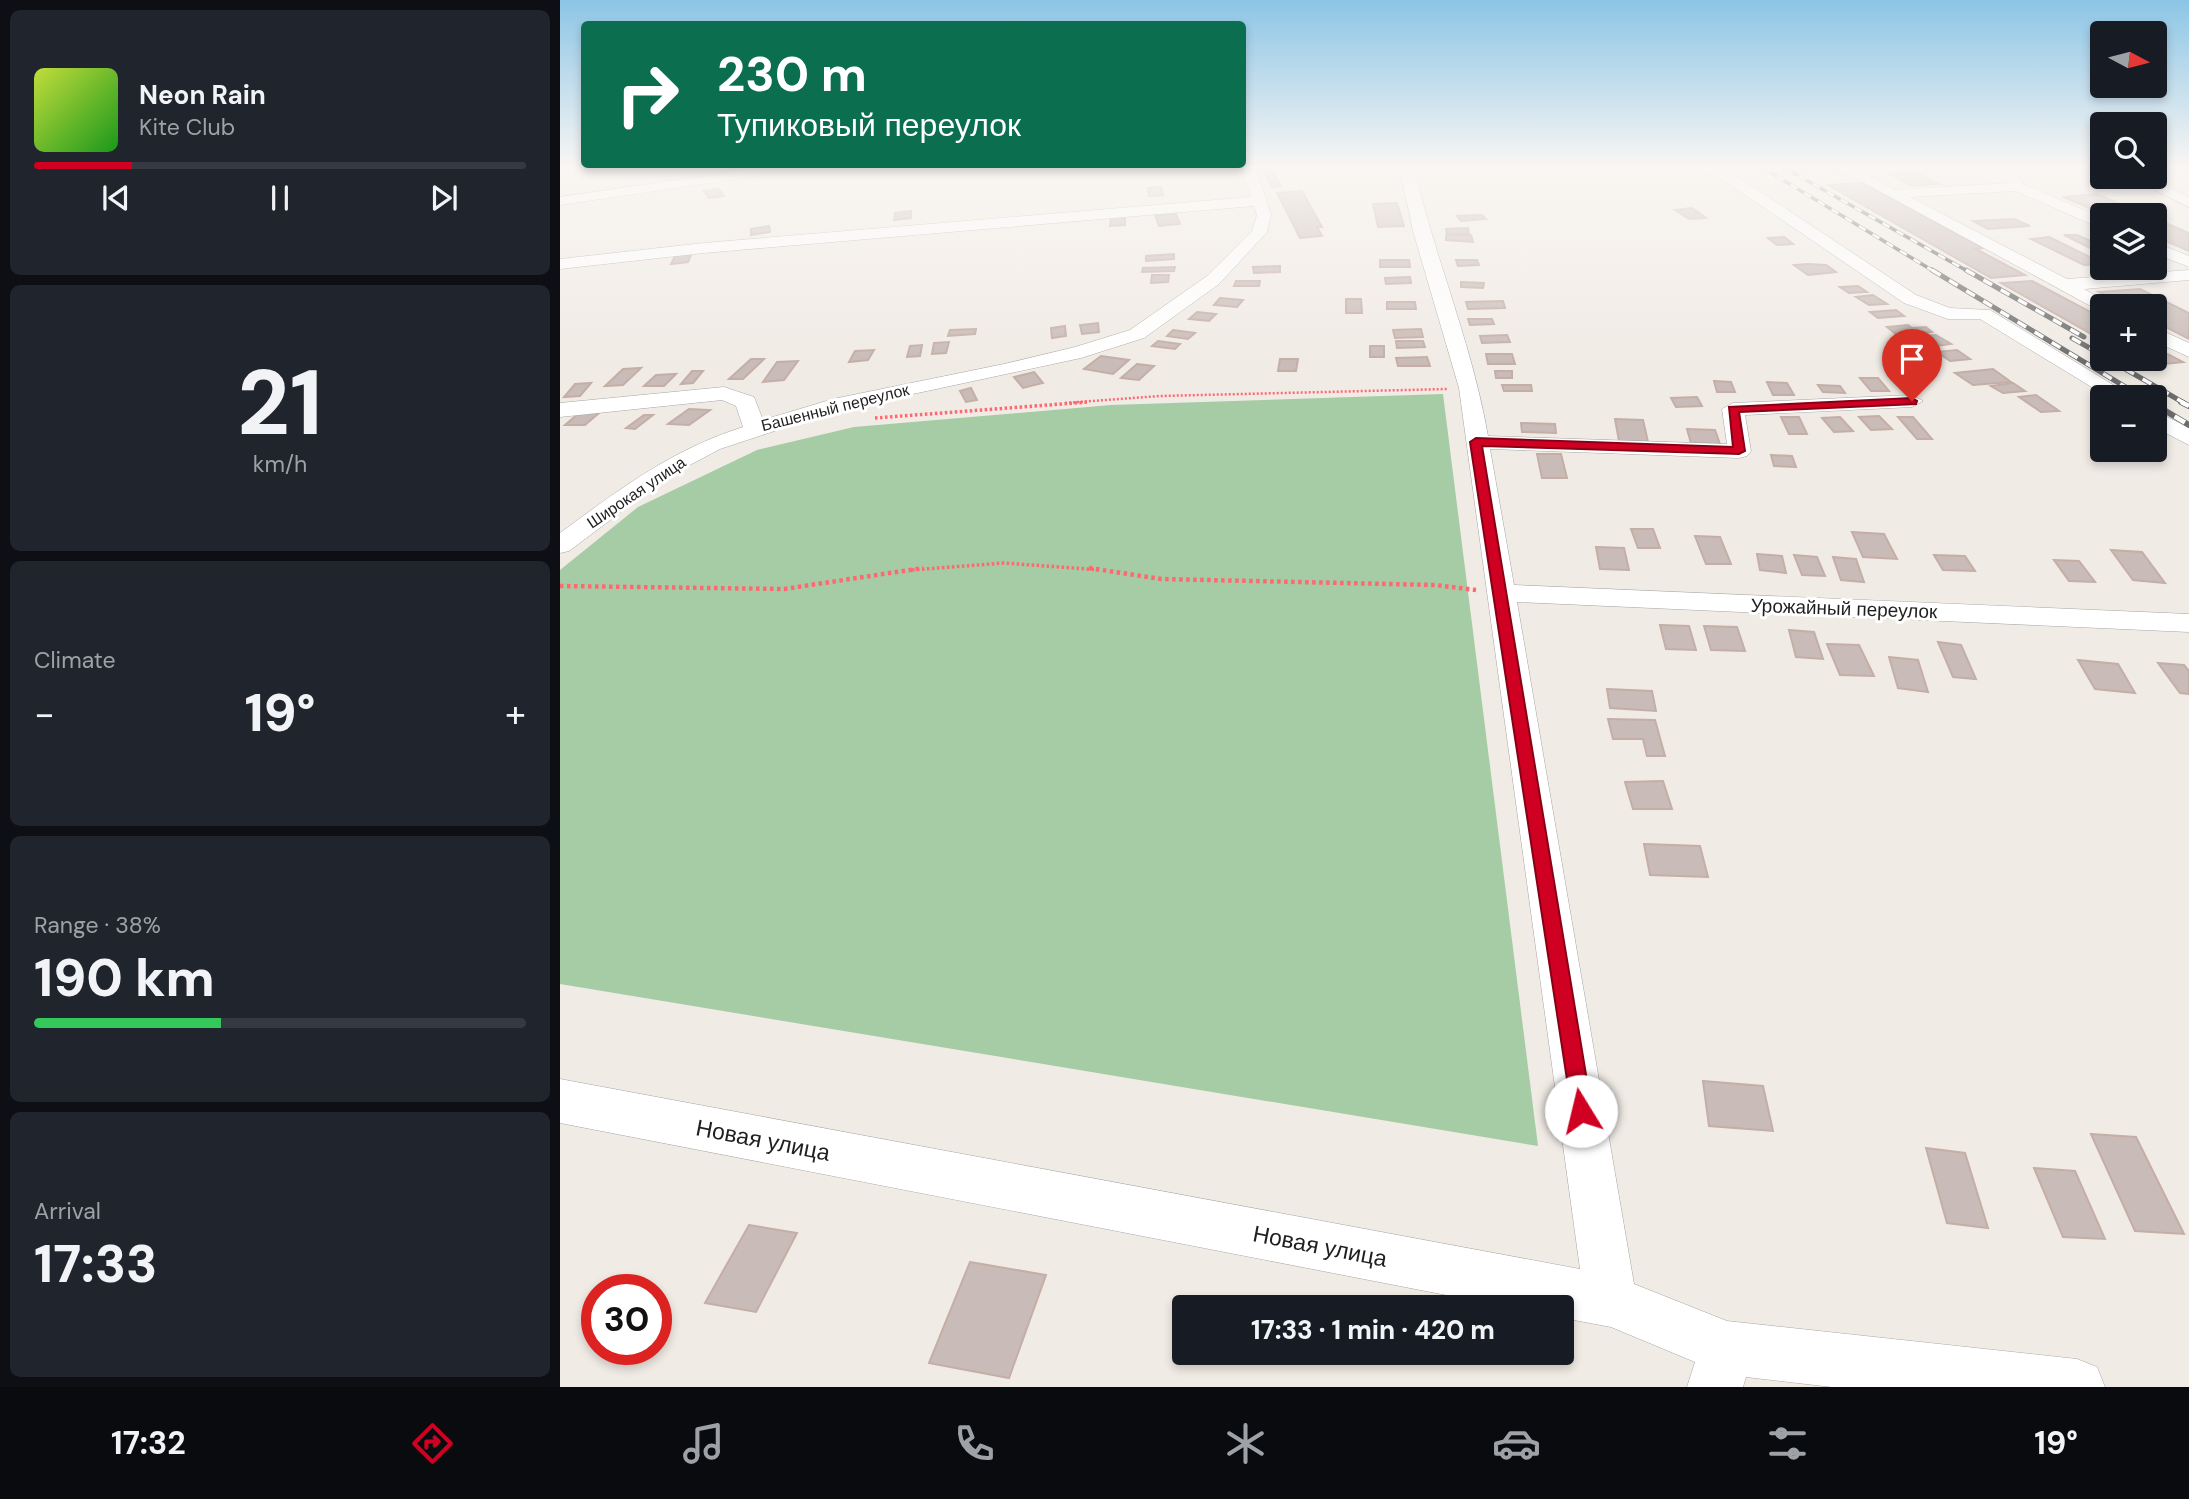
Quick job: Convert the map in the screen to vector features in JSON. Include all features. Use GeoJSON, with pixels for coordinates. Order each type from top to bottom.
{"type":"FeatureCollection","features":[{"type":"Feature","properties":{"kind":"street"},"geometry":{"type":"LineString","coordinates":[[560,264],[704,248],[885,233]]}},
{"type":"Feature","properties":{"kind":"street","name":"Башенный переулок"},"geometry":{"type":"LineString","coordinates":[[560,410],[724,393],[746,402],[755,429],[895,390],[1004,370],[1081,352],[1137,334],[1213,280],[1241,254],[1258,233]]}},
{"type":"Feature","properties":{"kind":"street"},"geometry":{"type":"LineString","coordinates":[[1421,233],[1469,388],[1611,1301]]}},
{"type":"Feature","properties":{"kind":"street"},"geometry":{"type":"LineString","coordinates":[[1811,233],[1910,299],[1948,313],[1984,314],[2102,385]]}},
{"type":"Feature","properties":{"kind":"street"},"geometry":{"type":"LineString","coordinates":[[1964,233],[2090,299]]}},
{"type":"Feature","properties":{"kind":"street"},"geometry":{"type":"LineString","coordinates":[[2167,253],[2189,262]]}},
{"type":"Feature","properties":{"kind":"street"},"geometry":{"type":"LineString","coordinates":[[2063,285],[2189,275]]}},
{"type":"Feature","properties":{"kind":"street"},"geometry":{"type":"LineString","coordinates":[[2167,340],[2189,351]]}},
{"type":"Feature","properties":{"kind":"street"},"geometry":{"type":"LineString","coordinates":[[1476,442],[1739,451],[1733,409],[1912,401]]}},
{"type":"Feature","properties":{"kind":"street"},"geometry":{"type":"LineString","coordinates":[[2167,425],[2189,438]]}},
{"type":"Feature","properties":{"kind":"street","name":"Широкая улица"},"geometry":{"type":"LineString","coordinates":[[560,545],[661,471],[712,444],[755,429]]}},
{"type":"Feature","properties":{"kind":"street","name":"Урожайный переулок"},"geometry":{"type":"LineString","coordinates":[[1499,593],[2189,622]]}},
{"type":"Feature","properties":{"kind":"street","name":"Новая улица"},"geometry":{"type":"LineString","coordinates":[[560,1101],[1611,1301],[1721,1368],[2077,1387]]}},
{"type":"Feature","properties":{"kind":"path"},"geometry":{"type":"LineString","coordinates":[[872,418],[1160,396],[1469,388]]}},
{"type":"Feature","properties":{"kind":"path"},"geometry":{"type":"LineString","coordinates":[[560,586],[783,589],[930,567],[1004,563],[1083,567],[1161,579],[1435,585],[1499,593]]}},
{"type":"Feature","properties":{"kind":"green space"},"geometry":{"type":"Polygon","coordinates":[[[1443,394],[1538,1146],[560,984],[560,570],[638,507],[757,450],[854,427],[1111,405],[1443,394]]]}},
{"type":"Feature","properties":{"kind":"building"},"geometry":{"type":"Polygon","coordinates":[[[1297,233],[1320,233],[1322,236],[1300,238],[1297,233]]]}},
{"type":"Feature","properties":{"kind":"building"},"geometry":{"type":"Polygon","coordinates":[[[1912,233],[1956,233],[1984,248],[1976,249],[2025,275],[1991,278],[1912,233]]]}},
{"type":"Feature","properties":{"kind":"building"},"geometry":{"type":"Polygon","coordinates":[[[2167,233],[2189,233],[2189,251],[2167,242],[2167,233]]]}},
{"type":"Feature","properties":{"kind":"building"},"geometry":{"type":"Polygon","coordinates":[[[1446,235],[1471,235],[1473,242],[1446,240],[1446,235]]]}},
{"type":"Feature","properties":{"kind":"building"},"geometry":{"type":"Polygon","coordinates":[[[2064,235],[2077,235],[2090,241],[2090,248],[2064,235]]]}},
{"type":"Feature","properties":{"kind":"building"},"geometry":{"type":"Polygon","coordinates":[[[1784,237],[1793,244],[1777,245],[1768,238],[1784,237]]]}},
{"type":"Feature","properties":{"kind":"building"},"geometry":{"type":"Polygon","coordinates":[[[2049,237],[2090,257],[2090,265],[2084,265],[2031,239],[2049,237]]]}},
{"type":"Feature","properties":{"kind":"building"},"geometry":{"type":"Polygon","coordinates":[[[692,252],[688,262],[671,264],[676,254],[692,252]]]}},
{"type":"Feature","properties":{"kind":"building"},"geometry":{"type":"Polygon","coordinates":[[[1174,254],[1174,259],[1146,261],[1146,256],[1174,254]]]}},
{"type":"Feature","properties":{"kind":"building"},"geometry":{"type":"Polygon","coordinates":[[[1380,260],[1409,260],[1410,267],[1380,267],[1380,260]]]}},
{"type":"Feature","properties":{"kind":"building"},"geometry":{"type":"Polygon","coordinates":[[[1456,260],[1477,260],[1479,265],[1458,266],[1456,260]]]}},
{"type":"Feature","properties":{"kind":"building"},"geometry":{"type":"Polygon","coordinates":[[[1794,265],[1826,265],[1836,272],[1808,275],[1794,265]]]}},
{"type":"Feature","properties":{"kind":"building"},"geometry":{"type":"Polygon","coordinates":[[[1280,266],[1280,272],[1254,273],[1253,267],[1280,266]]]}},
{"type":"Feature","properties":{"kind":"building"},"geometry":{"type":"Polygon","coordinates":[[[1175,267],[1174,271],[1142,272],[1143,268],[1175,267]]]}},
{"type":"Feature","properties":{"kind":"building"},"geometry":{"type":"Polygon","coordinates":[[[1152,275],[1169,275],[1168,282],[1151,283],[1152,275]]]}},
{"type":"Feature","properties":{"kind":"building"},"geometry":{"type":"Polygon","coordinates":[[[1410,277],[1411,283],[1386,284],[1385,278],[1410,277]]]}},
{"type":"Feature","properties":{"kind":"building"},"geometry":{"type":"Polygon","coordinates":[[[1236,281],[1260,281],[1259,286],[1234,286],[1236,281]]]}},
{"type":"Feature","properties":{"kind":"building"},"geometry":{"type":"Polygon","coordinates":[[[2032,281],[2090,312],[2090,333],[2001,283],[2032,281]]]}},
{"type":"Feature","properties":{"kind":"building"},"geometry":{"type":"Polygon","coordinates":[[[1461,282],[1484,283],[1483,288],[1461,287],[1461,282]]]}},
{"type":"Feature","properties":{"kind":"building"},"geometry":{"type":"Polygon","coordinates":[[[1858,286],[1867,292],[1849,293],[1840,287],[1858,286]]]}},
{"type":"Feature","properties":{"kind":"building"},"geometry":{"type":"Polygon","coordinates":[[[2140,289],[2150,294],[2103,294],[2099,292],[2140,289]]]}},
{"type":"Feature","properties":{"kind":"building"},"geometry":{"type":"Polygon","coordinates":[[[1873,295],[1887,304],[1869,305],[1856,297],[1873,295]]]}},
{"type":"Feature","properties":{"kind":"building"},"geometry":{"type":"Polygon","coordinates":[[[1220,298],[1243,300],[1237,307],[1214,305],[1220,298]]]}},
{"type":"Feature","properties":{"kind":"building"},"geometry":{"type":"Polygon","coordinates":[[[1346,299],[1361,299],[1362,313],[1346,313],[1346,299]]]}},
{"type":"Feature","properties":{"kind":"building"},"geometry":{"type":"Polygon","coordinates":[[[1503,301],[1505,308],[1468,309],[1466,302],[1503,301]]]}},
{"type":"Feature","properties":{"kind":"building"},"geometry":{"type":"Polygon","coordinates":[[[1387,302],[1415,302],[1416,309],[1387,309],[1387,302]]]}},
{"type":"Feature","properties":{"kind":"building"},"geometry":{"type":"Polygon","coordinates":[[[2167,302],[2189,313],[2189,339],[2167,328],[2167,302]]]}},
{"type":"Feature","properties":{"kind":"building"},"geometry":{"type":"Polygon","coordinates":[[[1896,310],[1904,316],[1878,318],[1870,312],[1896,310]]]}},
{"type":"Feature","properties":{"kind":"building"},"geometry":{"type":"Polygon","coordinates":[[[1197,312],[1216,314],[1209,321],[1189,319],[1197,312]]]}},
{"type":"Feature","properties":{"kind":"building"},"geometry":{"type":"Polygon","coordinates":[[[1468,319],[1492,319],[1494,324],[1470,325],[1468,319]]]}},
{"type":"Feature","properties":{"kind":"building"},"geometry":{"type":"Polygon","coordinates":[[[1098,323],[1099,332],[1082,334],[1080,325],[1098,323]]]}},
{"type":"Feature","properties":{"kind":"building"},"geometry":{"type":"Polygon","coordinates":[[[1908,325],[1912,328],[1926,327],[1932,332],[1897,335],[1887,327],[1908,325]]]}},
{"type":"Feature","properties":{"kind":"building"},"geometry":{"type":"Polygon","coordinates":[[[1065,326],[1066,336],[1052,338],[1051,328],[1065,326]]]}},
{"type":"Feature","properties":{"kind":"building"},"geometry":{"type":"Polygon","coordinates":[[[976,329],[975,334],[948,336],[950,330],[976,329]]]}},
{"type":"Feature","properties":{"kind":"building"},"geometry":{"type":"Polygon","coordinates":[[[1421,329],[1423,337],[1395,338],[1393,330],[1421,329]]]}},
{"type":"Feature","properties":{"kind":"building"},"geometry":{"type":"Polygon","coordinates":[[[1173,330],[1195,333],[1188,339],[1167,336],[1173,330]]]}},
{"type":"Feature","properties":{"kind":"building"},"geometry":{"type":"Polygon","coordinates":[[[1507,335],[1510,342],[1482,343],[1480,336],[1507,335]]]}},
{"type":"Feature","properties":{"kind":"building"},"geometry":{"type":"Polygon","coordinates":[[[1936,335],[1951,344],[1936,346],[1922,336],[1936,335]]]}},
{"type":"Feature","properties":{"kind":"building"},"geometry":{"type":"Polygon","coordinates":[[[1158,341],[1180,344],[1175,349],[1152,346],[1158,341]]]}},
{"type":"Feature","properties":{"kind":"building"},"geometry":{"type":"Polygon","coordinates":[[[1396,341],[1423,341],[1425,347],[1397,348],[1396,341]]]}},
{"type":"Feature","properties":{"kind":"building"},"geometry":{"type":"Polygon","coordinates":[[[949,342],[946,353],[932,354],[934,343],[949,342]]]}},
{"type":"Feature","properties":{"kind":"building"},"geometry":{"type":"Polygon","coordinates":[[[922,345],[920,356],[907,357],[910,346],[922,345]]]}},
{"type":"Feature","properties":{"kind":"building"},"geometry":{"type":"Polygon","coordinates":[[[1370,346],[1384,346],[1384,357],[1370,357],[1370,346]]]}},
{"type":"Feature","properties":{"kind":"building"},"geometry":{"type":"Polygon","coordinates":[[[874,350],[868,360],[849,362],[855,351],[874,350]]]}},
{"type":"Feature","properties":{"kind":"building"},"geometry":{"type":"Polygon","coordinates":[[[1957,350],[1970,359],[1950,361],[1937,352],[1957,350]]]}},
{"type":"Feature","properties":{"kind":"building"},"geometry":{"type":"Polygon","coordinates":[[[1486,354],[1512,354],[1515,364],[1488,364],[1486,354]]]}},
{"type":"Feature","properties":{"kind":"building"},"geometry":{"type":"Polygon","coordinates":[[[2167,354],[2183,362],[2167,364],[2167,354]]]}},
{"type":"Feature","properties":{"kind":"building"},"geometry":{"type":"Polygon","coordinates":[[[1101,356],[1129,360],[1113,374],[1084,369],[1101,356]]]}},
{"type":"Feature","properties":{"kind":"building"},"geometry":{"type":"Polygon","coordinates":[[[1427,357],[1430,366],[1398,366],[1396,358],[1427,357]]]}},
{"type":"Feature","properties":{"kind":"building"},"geometry":{"type":"Polygon","coordinates":[[[751,359],[764,359],[743,379],[729,379],[751,359]]]}},
{"type":"Feature","properties":{"kind":"building"},"geometry":{"type":"Polygon","coordinates":[[[1280,359],[1298,359],[1296,371],[1278,371],[1280,359]]]}},
{"type":"Feature","properties":{"kind":"building"},"geometry":{"type":"Polygon","coordinates":[[[798,361],[784,380],[763,382],[777,362],[798,361]]]}},
{"type":"Feature","properties":{"kind":"building"},"geometry":{"type":"Polygon","coordinates":[[[1137,364],[1154,366],[1139,380],[1121,378],[1137,364]]]}},
{"type":"Feature","properties":{"kind":"building"},"geometry":{"type":"Polygon","coordinates":[[[641,368],[623,385],[605,386],[623,369],[641,368]]]}},
{"type":"Feature","properties":{"kind":"building"},"geometry":{"type":"Polygon","coordinates":[[[1993,369],[2011,382],[1973,385],[1955,373],[1993,369]]]}},
{"type":"Feature","properties":{"kind":"building"},"geometry":{"type":"Polygon","coordinates":[[[692,371],[703,371],[693,383],[681,384],[692,371]]]}},
{"type":"Feature","properties":{"kind":"building"},"geometry":{"type":"Polygon","coordinates":[[[1495,371],[1512,371],[1512,378],[1496,378],[1495,371]]]}},
{"type":"Feature","properties":{"kind":"building"},"geometry":{"type":"Polygon","coordinates":[[[1034,372],[1043,383],[1023,388],[1014,377],[1034,372]]]}},
{"type":"Feature","properties":{"kind":"building"},"geometry":{"type":"Polygon","coordinates":[[[676,374],[664,386],[644,386],[656,375],[676,374]]]}},
{"type":"Feature","properties":{"kind":"building"},"geometry":{"type":"Polygon","coordinates":[[[1860,378],[1878,378],[1889,391],[1871,391],[1860,378]]]}},
{"type":"Feature","properties":{"kind":"building"},"geometry":{"type":"Polygon","coordinates":[[[1714,381],[1731,382],[1735,392],[1717,392],[1714,381]]]}},
{"type":"Feature","properties":{"kind":"building"},"geometry":{"type":"Polygon","coordinates":[[[1767,382],[1787,383],[1794,395],[1773,395],[1767,382]]]}},
{"type":"Feature","properties":{"kind":"building"},"geometry":{"type":"Polygon","coordinates":[[[591,383],[580,396],[564,397],[575,384],[591,383]]]}},
{"type":"Feature","properties":{"kind":"building"},"geometry":{"type":"Polygon","coordinates":[[[2013,383],[2025,391],[2003,393],[1991,386],[2013,383]]]}},
{"type":"Feature","properties":{"kind":"building"},"geometry":{"type":"Polygon","coordinates":[[[1502,385],[1531,385],[1532,391],[1504,391],[1502,385]]]}},
{"type":"Feature","properties":{"kind":"building"},"geometry":{"type":"Polygon","coordinates":[[[1818,385],[1840,386],[1845,393],[1823,392],[1818,385]]]}},
{"type":"Feature","properties":{"kind":"building"},"geometry":{"type":"Polygon","coordinates":[[[971,388],[977,400],[966,402],[960,391],[971,388]]]}},
{"type":"Feature","properties":{"kind":"building"},"geometry":{"type":"Polygon","coordinates":[[[2036,395],[2059,411],[2041,412],[2019,397],[2036,395]]]}},
{"type":"Feature","properties":{"kind":"building"},"geometry":{"type":"Polygon","coordinates":[[[1697,397],[1702,406],[1676,407],[1671,398],[1697,397]]]}},
{"type":"Feature","properties":{"kind":"building"},"geometry":{"type":"Polygon","coordinates":[[[689,409],[710,410],[689,425],[668,424],[689,409]]]}},
{"type":"Feature","properties":{"kind":"building"},"geometry":{"type":"Polygon","coordinates":[[[579,413],[599,413],[585,425],[565,425],[579,413]]]}},
{"type":"Feature","properties":{"kind":"building"},"geometry":{"type":"Polygon","coordinates":[[[644,415],[653,415],[635,429],[626,428],[644,415]]]}},
{"type":"Feature","properties":{"kind":"building"},"geometry":{"type":"Polygon","coordinates":[[[1879,416],[1892,429],[1871,430],[1859,417],[1879,416]]]}},
{"type":"Feature","properties":{"kind":"building"},"geometry":{"type":"Polygon","coordinates":[[[1781,417],[1799,417],[1807,434],[1789,434],[1781,417]]]}},
{"type":"Feature","properties":{"kind":"building"},"geometry":{"type":"Polygon","coordinates":[[[1840,417],[1853,431],[1834,432],[1822,418],[1840,417]]]}},
{"type":"Feature","properties":{"kind":"building"},"geometry":{"type":"Polygon","coordinates":[[[1898,417],[1913,417],[1932,439],[1917,439],[1898,417]]]}},
{"type":"Feature","properties":{"kind":"building"},"geometry":{"type":"Polygon","coordinates":[[[1615,419],[1643,420],[1648,442],[1619,441],[1615,419]]]}},
{"type":"Feature","properties":{"kind":"building"},"geometry":{"type":"Polygon","coordinates":[[[1521,423],[1555,424],[1556,433],[1522,432],[1521,423]]]}},
{"type":"Feature","properties":{"kind":"building"},"geometry":{"type":"Polygon","coordinates":[[[1687,429],[1715,430],[1720,444],[1691,443],[1687,429]]]}},
{"type":"Feature","properties":{"kind":"building"},"geometry":{"type":"Polygon","coordinates":[[[1537,454],[1561,454],[1567,478],[1542,478],[1537,454]]]}},
{"type":"Feature","properties":{"kind":"building"},"geometry":{"type":"Polygon","coordinates":[[[1771,455],[1792,456],[1796,467],[1774,466],[1771,455]]]}},
{"type":"Feature","properties":{"kind":"building"},"geometry":{"type":"Polygon","coordinates":[[[1631,529],[1653,529],[1660,548],[1638,548],[1631,529]]]}},
{"type":"Feature","properties":{"kind":"building"},"geometry":{"type":"Polygon","coordinates":[[[1852,532],[1884,534],[1897,559],[1863,557],[1852,532]]]}},
{"type":"Feature","properties":{"kind":"building"},"geometry":{"type":"Polygon","coordinates":[[[1695,536],[1720,537],[1731,564],[1706,564],[1695,536]]]}},
{"type":"Feature","properties":{"kind":"building"},"geometry":{"type":"Polygon","coordinates":[[[1596,547],[1624,548],[1629,570],[1600,569],[1596,547]]]}},
{"type":"Feature","properties":{"kind":"building"},"geometry":{"type":"Polygon","coordinates":[[[2111,550],[2142,552],[2165,583],[2133,580],[2111,550]]]}},
{"type":"Feature","properties":{"kind":"building"},"geometry":{"type":"Polygon","coordinates":[[[1757,554],[1782,556],[1786,573],[1760,570],[1757,554]]]}},
{"type":"Feature","properties":{"kind":"building"},"geometry":{"type":"Polygon","coordinates":[[[1794,555],[1817,557],[1825,576],[1802,575],[1794,555]]]}},
{"type":"Feature","properties":{"kind":"building"},"geometry":{"type":"Polygon","coordinates":[[[1934,555],[1965,556],[1975,571],[1943,570],[1934,555]]]}},
{"type":"Feature","properties":{"kind":"building"},"geometry":{"type":"Polygon","coordinates":[[[1833,557],[1856,559],[1864,582],[1841,580],[1833,557]]]}},
{"type":"Feature","properties":{"kind":"building"},"geometry":{"type":"Polygon","coordinates":[[[2054,560],[2079,561],[2095,582],[2069,581],[2054,560]]]}},
{"type":"Feature","properties":{"kind":"building"},"geometry":{"type":"Polygon","coordinates":[[[1660,625],[1689,626],[1696,650],[1666,649],[1660,625]]]}},
{"type":"Feature","properties":{"kind":"building"},"geometry":{"type":"Polygon","coordinates":[[[1704,626],[1737,627],[1745,651],[1711,650],[1704,626]]]}},
{"type":"Feature","properties":{"kind":"building"},"geometry":{"type":"Polygon","coordinates":[[[1789,630],[1814,632],[1823,659],[1796,657],[1789,630]]]}},
{"type":"Feature","properties":{"kind":"building"},"geometry":{"type":"Polygon","coordinates":[[[1938,642],[1961,645],[1976,679],[1953,677],[1938,642]]]}},
{"type":"Feature","properties":{"kind":"building"},"geometry":{"type":"Polygon","coordinates":[[[1827,644],[1859,645],[1874,676],[1840,675],[1827,644]]]}},
{"type":"Feature","properties":{"kind":"building"},"geometry":{"type":"Polygon","coordinates":[[[1889,657],[1918,660],[1928,692],[1898,688],[1889,657]]]}},
{"type":"Feature","properties":{"kind":"building"},"geometry":{"type":"Polygon","coordinates":[[[2078,660],[2118,664],[2135,693],[2095,689],[2078,660]]]}},
{"type":"Feature","properties":{"kind":"building"},"geometry":{"type":"Polygon","coordinates":[[[2158,663],[2184,665],[2189,671],[2189,694],[2180,693],[2158,663]]]}},
{"type":"Feature","properties":{"kind":"building"},"geometry":{"type":"Polygon","coordinates":[[[1607,689],[1652,691],[1656,711],[1610,708],[1607,689]]]}},
{"type":"Feature","properties":{"kind":"building"},"geometry":{"type":"Polygon","coordinates":[[[1608,719],[1655,720],[1665,756],[1647,756],[1643,739],[1613,739],[1608,719]]]}},
{"type":"Feature","properties":{"kind":"building"},"geometry":{"type":"Polygon","coordinates":[[[1663,781],[1672,809],[1633,809],[1625,782],[1663,781]]]}},
{"type":"Feature","properties":{"kind":"building"},"geometry":{"type":"Polygon","coordinates":[[[1644,844],[1700,846],[1708,877],[1650,875],[1644,844]]]}},
{"type":"Feature","properties":{"kind":"building"},"geometry":{"type":"Polygon","coordinates":[[[1703,1081],[1763,1086],[1773,1131],[1709,1126],[1703,1081]]]}},
{"type":"Feature","properties":{"kind":"building"},"geometry":{"type":"Polygon","coordinates":[[[2091,1134],[2136,1137],[2184,1234],[2135,1231],[2091,1134]]]}},
{"type":"Feature","properties":{"kind":"building"},"geometry":{"type":"Polygon","coordinates":[[[1926,1148],[1965,1153],[1988,1228],[1947,1223],[1926,1148]]]}},
{"type":"Feature","properties":{"kind":"building"},"geometry":{"type":"Polygon","coordinates":[[[2034,1168],[2075,1171],[2105,1239],[2063,1237],[2034,1168]]]}},
{"type":"Feature","properties":{"kind":"building"},"geometry":{"type":"Polygon","coordinates":[[[749,1225],[797,1233],[756,1312],[705,1303],[749,1225]]]}},
{"type":"Feature","properties":{"kind":"building"},"geometry":{"type":"Polygon","coordinates":[[[970,1262],[1046,1275],[1009,1378],[929,1363],[970,1262]]]}},
{"type":"Feature","properties":{"kind":"railway"},"geometry":{"type":"LineString","coordinates":[[1870,233],[1935,272]]}},
{"type":"Feature","properties":{"kind":"railway"},"geometry":{"type":"LineString","coordinates":[[1900,233],[1969,272]]}},
{"type":"Feature","properties":{"kind":"railway"},"geometry":{"type":"LineString","coordinates":[[1932,270],[2122,385]]}},
{"type":"Feature","properties":{"kind":"railway"},"geometry":{"type":"LineString","coordinates":[[1966,270],[2084,337]]}},
{"type":"Feature","properties":{"kind":"railway"},"geometry":{"type":"LineString","coordinates":[[2072,338],[2090,348]]}},
{"type":"Feature","properties":{"kind":"railway"},"geometry":{"type":"LineString","coordinates":[[2129,371],[2184,403]]}},
{"type":"Feature","properties":{"kind":"railway"},"geometry":{"type":"LineString","coordinates":[[2181,402],[2189,406]]}},
{"type":"Feature","properties":{"kind":"railway"},"geometry":{"type":"LineString","coordinates":[[2167,412],[2189,425]]}},
{"type":"Feature","properties":{"kind":"route"},"geometry":{"type":"LineString","coordinates":[[1581,1111],[1476,442],[1739,451],[1733,409],[1912,401]]}}]}
